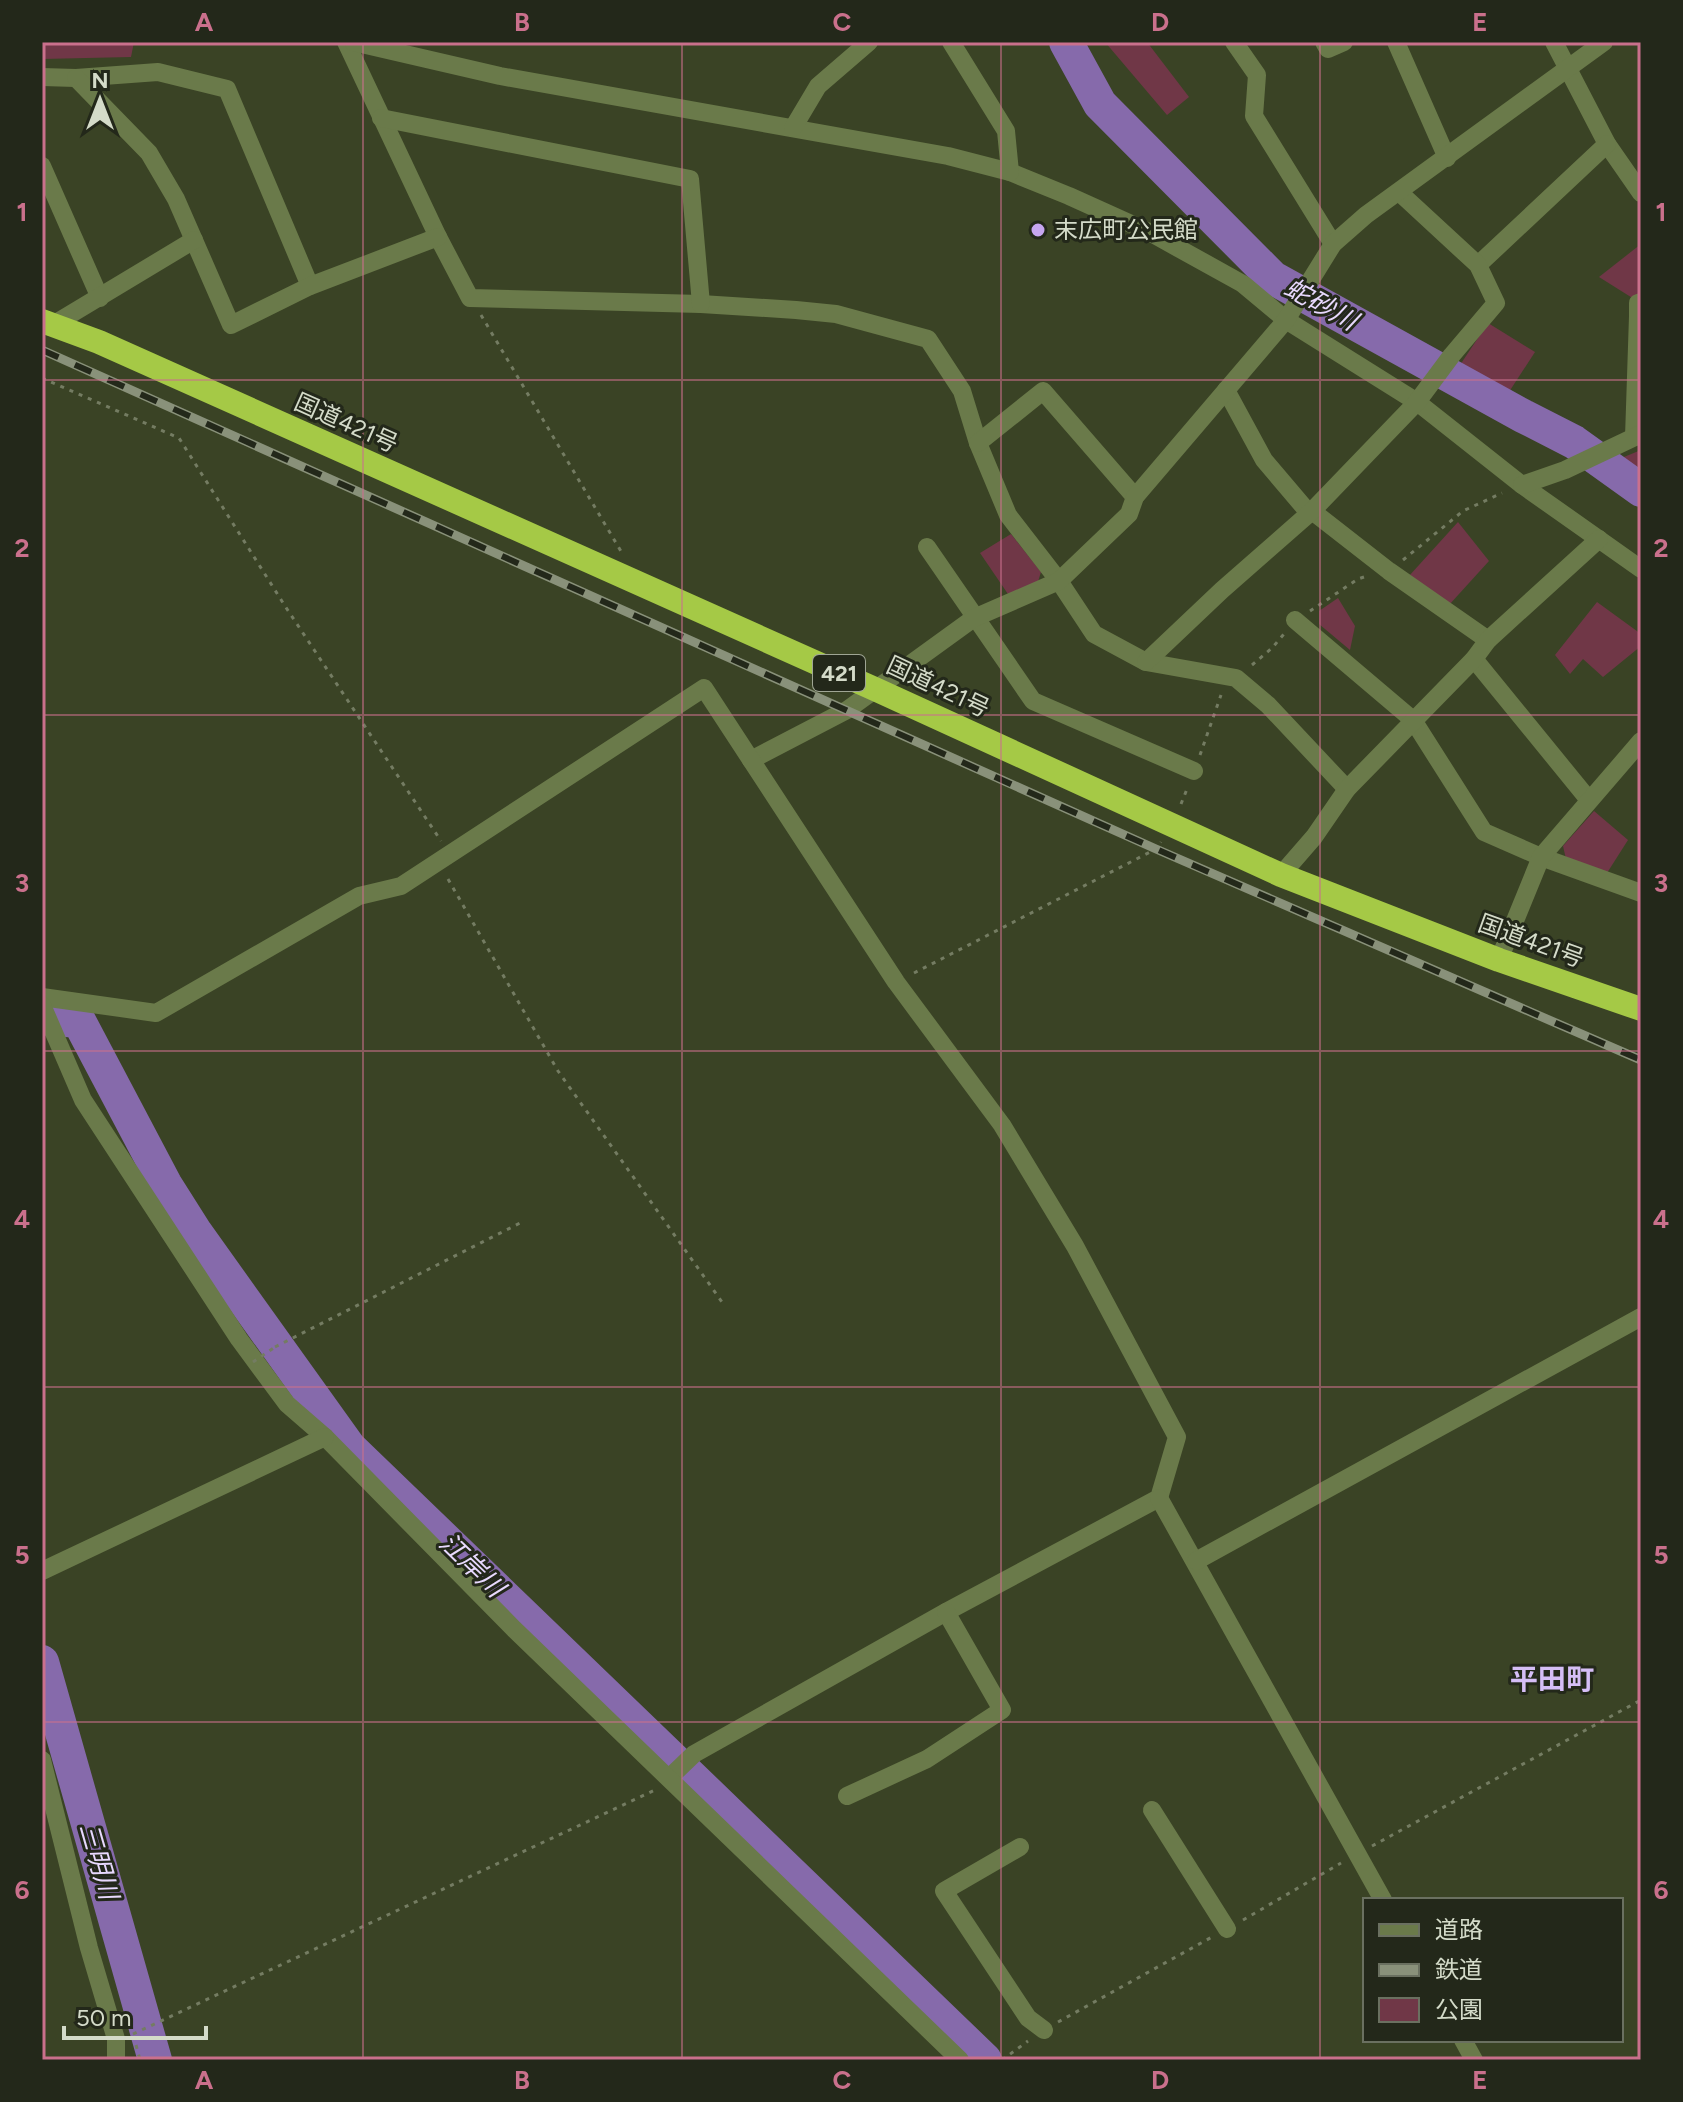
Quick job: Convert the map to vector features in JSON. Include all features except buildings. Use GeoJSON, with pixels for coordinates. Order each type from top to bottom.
{"type":"FeatureCollection","features":[{"type":"Feature","properties":{"kind":"highway","name":"国道421号"},"geometry":{"type":"LineString","coordinates":[[46,324],[99,342],[877,690],[1281,875],[1499,960],[1641,1009]]}},
{"type":"Feature","properties":{"kind":"street"},"geometry":{"type":"LineString","coordinates":[[346,42],[470,298],[701,304],[836,314],[928,339],[962,391],[978,443],[1008,515],[1059,581],[1094,634],[1146,662],[1236,678],[1268,705],[1347,789]]}},
{"type":"Feature","properties":{"kind":"street"},"geometry":{"type":"LineString","coordinates":[[353,42],[500,76],[948,156],[1010,172],[1151,233],[1243,284],[1286,320],[1417,402],[1522,485],[1641,569]]}},
{"type":"Feature","properties":{"kind":"street"},"geometry":{"type":"LineString","coordinates":[[793,128],[818,86],[869,42]]}},
{"type":"Feature","properties":{"kind":"street"},"geometry":{"type":"LineString","coordinates":[[951,42],[1006,131],[1010,172]]}},
{"type":"Feature","properties":{"kind":"street"},"geometry":{"type":"LineString","coordinates":[[1234,42],[1257,75],[1254,116],[1333,244]]}},
{"type":"Feature","properties":{"kind":"street"},"geometry":{"type":"LineString","coordinates":[[1324,42],[1328,49],[1344,42]]}},
{"type":"Feature","properties":{"kind":"street"},"geometry":{"type":"LineString","coordinates":[[1396,42],[1447,158]]}},
{"type":"Feature","properties":{"kind":"street"},"geometry":{"type":"LineString","coordinates":[[1554,42],[1607,144],[1640,187]]}},
{"type":"Feature","properties":{"kind":"street"},"geometry":{"type":"LineString","coordinates":[[751,760],[847,710],[974,618],[1059,581],[1129,514],[1135,497],[1286,320],[1333,244],[1366,215],[1604,42]]}},
{"type":"Feature","properties":{"kind":"street"},"geometry":{"type":"LineString","coordinates":[[42,77],[76,78],[158,72],[227,89],[310,286]]}},
{"type":"Feature","properties":{"kind":"street"},"geometry":{"type":"LineString","coordinates":[[76,78],[149,153],[176,199],[231,325],[310,286],[438,237]]}},
{"type":"Feature","properties":{"kind":"street"},"geometry":{"type":"LineString","coordinates":[[381,118],[690,179],[701,304]]}},
{"type":"Feature","properties":{"kind":"street"},"geometry":{"type":"LineString","coordinates":[[1478,265],[1607,144]]}},
{"type":"Feature","properties":{"kind":"street"},"geometry":{"type":"LineString","coordinates":[[42,166],[100,298]]}},
{"type":"Feature","properties":{"kind":"street"},"geometry":{"type":"LineString","coordinates":[[1146,662],[1311,512],[1417,402],[1496,303],[1478,265],[1400,193]]}},
{"type":"Feature","properties":{"kind":"street"},"geometry":{"type":"LineString","coordinates":[[42,217],[62,211]]}},
{"type":"Feature","properties":{"kind":"street"},"geometry":{"type":"LineString","coordinates":[[46,324],[100,298],[194,240]]}},
{"type":"Feature","properties":{"kind":"street"},"geometry":{"type":"LineString","coordinates":[[1522,485],[1565,470],[1638,436],[1638,303],[1641,302]]}},
{"type":"Feature","properties":{"kind":"street"},"geometry":{"type":"LineString","coordinates":[[1226,390],[1264,460],[1311,512],[1488,640]]}},
{"type":"Feature","properties":{"kind":"street"},"geometry":{"type":"LineString","coordinates":[[978,443],[1043,391],[1135,497]]}},
{"type":"Feature","properties":{"kind":"street"},"geometry":{"type":"LineString","coordinates":[[1281,875],[1314,837],[1347,789],[1474,659],[1488,640],[1599,539]]}},
{"type":"Feature","properties":{"kind":"street"},"geometry":{"type":"LineString","coordinates":[[927,547],[1033,701],[1194,771]]}},
{"type":"Feature","properties":{"kind":"street"},"geometry":{"type":"LineString","coordinates":[[1295,620],[1413,720],[1484,832],[1541,857],[1641,893]]}},
{"type":"Feature","properties":{"kind":"street"},"geometry":{"type":"LineString","coordinates":[[1474,659],[1589,800]]}},
{"type":"Feature","properties":{"kind":"street"},"geometry":{"type":"LineString","coordinates":[[42,997],[156,1013],[359,896],[401,886],[704,688],[896,982],[1002,1125],[1075,1246],[1177,1437],[1159,1498],[946,1612],[694,1754],[678,1770]]}},
{"type":"Feature","properties":{"kind":"street"},"geometry":{"type":"LineString","coordinates":[[1499,960],[1541,857],[1641,741]]}},
{"type":"Feature","properties":{"kind":"street"},"geometry":{"type":"LineString","coordinates":[[42,1005],[83,1100],[239,1339],[287,1404],[325,1437],[514,1629],[678,1770],[960,2060]]}},
{"type":"Feature","properties":{"kind":"street"},"geometry":{"type":"LineString","coordinates":[[1196,1561],[1641,1317]]}},
{"type":"Feature","properties":{"kind":"street"},"geometry":{"type":"LineString","coordinates":[[42,1571],[325,1437]]}},
{"type":"Feature","properties":{"kind":"street"},"geometry":{"type":"LineString","coordinates":[[1159,1498],[1382,1898]]}},
{"type":"Feature","properties":{"kind":"street"},"geometry":{"type":"LineString","coordinates":[[847,1796],[927,1759],[1002,1710],[946,1612]]}},
{"type":"Feature","properties":{"kind":"street"},"geometry":{"type":"LineString","coordinates":[[42,1760],[89,1948],[116,2039],[116,2060]]}},
{"type":"Feature","properties":{"kind":"street"},"geometry":{"type":"LineString","coordinates":[[1152,1810],[1227,1929]]}},
{"type":"Feature","properties":{"kind":"street"},"geometry":{"type":"LineString","coordinates":[[1020,1847],[944,1891],[1028,2018],[1044,2030]]}},
{"type":"Feature","properties":{"kind":"street"},"geometry":{"type":"LineString","coordinates":[[1464,2042],[1474,2060]]}},
{"type":"Feature","properties":{"kind":"path"},"geometry":{"type":"LineString","coordinates":[[470,298],[643,586]]}},
{"type":"Feature","properties":{"kind":"path"},"geometry":{"type":"LineString","coordinates":[[42,378],[179,438],[444,858],[558,1071],[722,1302]]}},
{"type":"Feature","properties":{"kind":"path"},"geometry":{"type":"LineString","coordinates":[[896,982],[1156,849]]}},
{"type":"Feature","properties":{"kind":"path"},"geometry":{"type":"LineString","coordinates":[[253,1362],[275,1347],[522,1222]]}},
{"type":"Feature","properties":{"kind":"path"},"geometry":{"type":"LineString","coordinates":[[1002,2060],[1044,2030],[1357,1854],[1641,1700]]}},
{"type":"Feature","properties":{"kind":"path"},"geometry":{"type":"LineString","coordinates":[[140,2060],[133,2034],[646,1795],[660,1788],[678,1770]]}},
{"type":"Feature","properties":{"kind":"green space"},"geometry":{"type":"Polygon","coordinates":[[[42,42],[134,42],[131,57],[42,59],[42,42]]]}},
{"type":"Feature","properties":{"kind":"green space"},"geometry":{"type":"Polygon","coordinates":[[[1105,42],[1147,42],[1189,97],[1167,115],[1105,42]]]}},
{"type":"Feature","properties":{"kind":"green space"},"geometry":{"type":"Polygon","coordinates":[[[1641,244],[1641,296],[1634,299],[1599,277],[1641,244]]]}},
{"type":"Feature","properties":{"kind":"green space"},"geometry":{"type":"Polygon","coordinates":[[[1488,323],[1535,352],[1507,395],[1460,365],[1488,323]]]}},
{"type":"Feature","properties":{"kind":"green space"},"geometry":{"type":"Polygon","coordinates":[[[1641,450],[1641,473],[1619,459],[1641,450]]]}},
{"type":"Feature","properties":{"kind":"green space"},"geometry":{"type":"Polygon","coordinates":[[[1458,522],[1489,561],[1449,605],[1409,576],[1458,522]]]}},
{"type":"Feature","properties":{"kind":"green space"},"geometry":{"type":"Polygon","coordinates":[[[1011,534],[1041,572],[1037,585],[1010,597],[980,553],[1011,534]]]}},
{"type":"Feature","properties":{"kind":"green space"},"geometry":{"type":"Polygon","coordinates":[[[1338,598],[1355,626],[1350,650],[1319,624],[1319,611],[1338,598]]]}},
{"type":"Feature","properties":{"kind":"green space"},"geometry":{"type":"Polygon","coordinates":[[[1597,602],[1641,634],[1641,646],[1603,677],[1583,659],[1570,674],[1555,655],[1597,602]]]}},
{"type":"Feature","properties":{"kind":"green space"},"geometry":{"type":"Polygon","coordinates":[[[1594,811],[1628,840],[1607,873],[1566,859],[1563,846],[1594,811]]]}},
{"type":"Feature","properties":{"kind":"waterway","name":"蛇砂川"},"geometry":{"type":"LineString","coordinates":[[1066,42],[1100,104],[1273,278],[1574,442],[1641,490]]}},
{"type":"Feature","properties":{"kind":"waterway","name":"江岸川"},"geometry":{"type":"LineString","coordinates":[[42,1018],[79,1021],[165,1184],[196,1233],[349,1447],[985,2060]]}},
{"type":"Feature","properties":{"kind":"waterway","name":"三明川"},"geometry":{"type":"LineString","coordinates":[[42,1662],[155,2060]]}},
{"type":"Feature","properties":{"kind":"railway"},"geometry":{"type":"LineString","coordinates":[[42,350],[1156,849],[1641,1060]]}},
{"type":"Feature","properties":{"kind":"place","name":"末広町公民館"},"geometry":{"type":"Point","coordinates":[1038,230]}},
{"type":"Feature","properties":{"kind":"district","name":"平田町"},"geometry":{"type":"Point","coordinates":[1552,1679]}}]}
